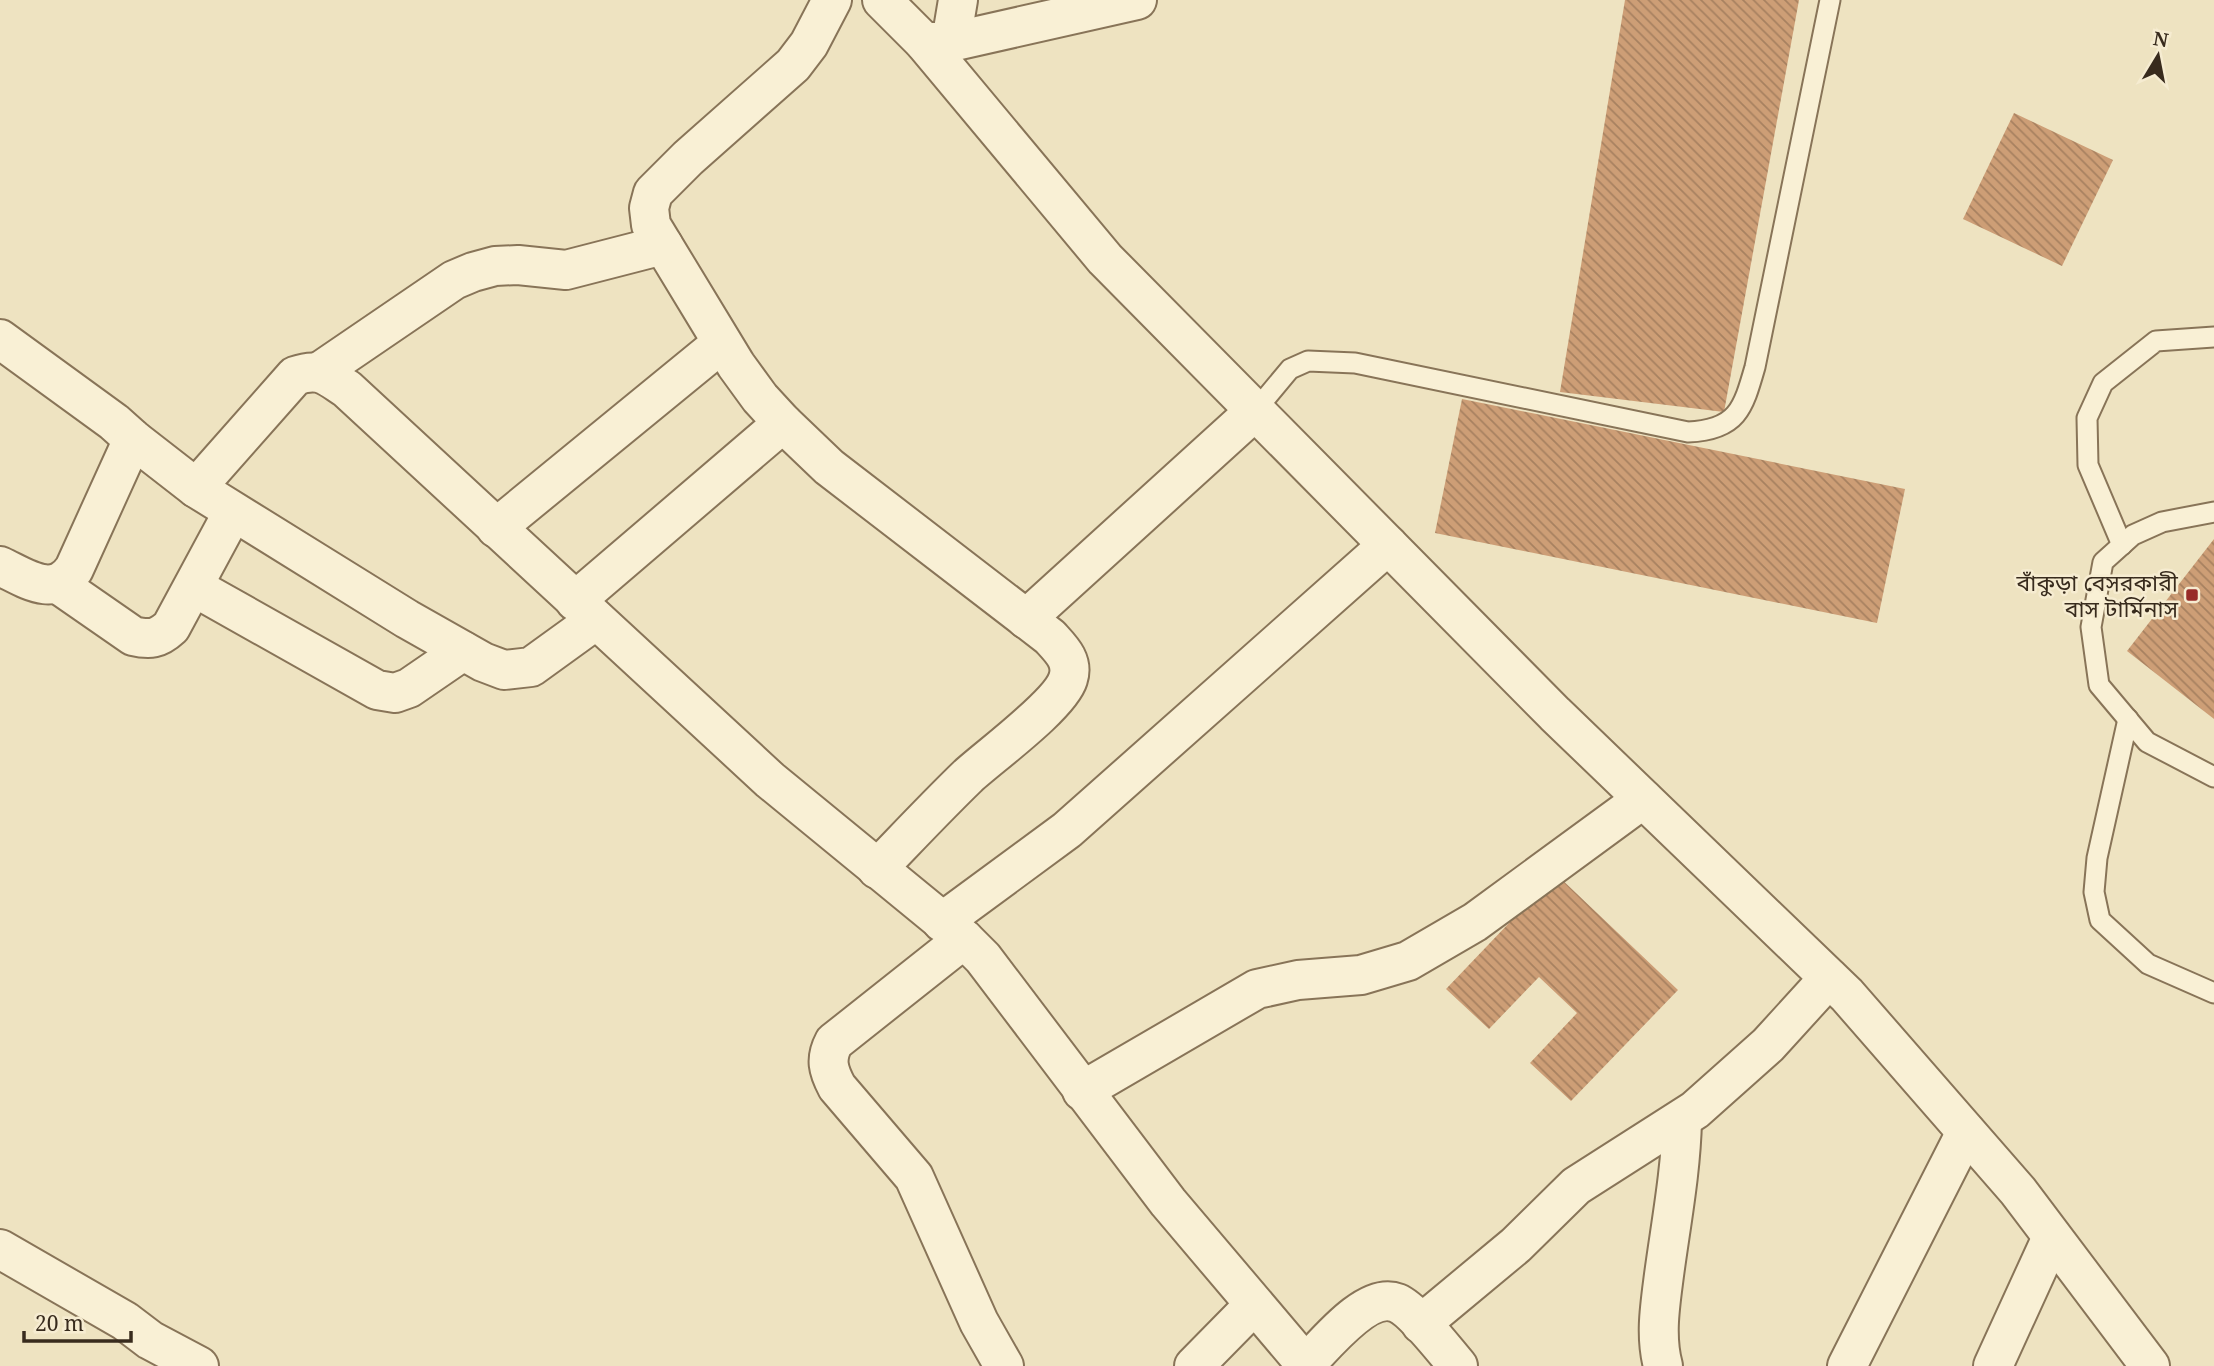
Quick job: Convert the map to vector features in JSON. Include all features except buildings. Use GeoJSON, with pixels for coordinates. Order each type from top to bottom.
{"type":"FeatureCollection","features":[{"type":"Feature","properties":{"kind":"street"},"geometry":{"type":"LineString","coordinates":[[832,0],[809,44],[793,65],[688,158],[653,193],[649,208],[651,225],[722,343],[760,398],[783,423],[830,467],[1050,637],[1066,654],[1069,668],[1068,679],[1058,698],[969,775],[877,869]]}},
{"type":"Feature","properties":{"kind":"street"},"geometry":{"type":"LineString","coordinates":[[883,0],[938,42],[1105,259],[1555,714],[1847,995],[2018,1191],[2150,1366]]}},
{"type":"Feature","properties":{"kind":"street"},"geometry":{"type":"LineString","coordinates":[[938,42],[958,0]]}},
{"type":"Feature","properties":{"kind":"street"},"geometry":{"type":"LineString","coordinates":[[938,42],[1137,0]]}},
{"type":"Feature","properties":{"kind":"street"},"geometry":{"type":"LineString","coordinates":[[319,372],[454,281],[473,272],[518,265],[566,270],[663,245]]}},
{"type":"Feature","properties":{"kind":"street"},"geometry":{"type":"LineString","coordinates":[[0,339],[114,422],[197,488],[233,512],[407,619],[483,662],[504,670],[531,667],[585,610],[783,423]]}},
{"type":"Feature","properties":{"kind":"street"},"geometry":{"type":"LineString","coordinates":[[496,528],[722,343]]}},
{"type":"Feature","properties":{"kind":"street"},"geometry":{"type":"LineString","coordinates":[[197,488],[295,376],[309,371],[319,372],[347,389],[770,780],[953,930],[983,958],[1168,1202],[1306,1365],[1355,1315],[1372,1303],[1385,1301],[1398,1303],[1458,1366]]}},
{"type":"Feature","properties":{"kind":"street"},"geometry":{"type":"LineString","coordinates":[[1026,619],[1255,411]]}},
{"type":"Feature","properties":{"kind":"street"},"geometry":{"type":"LineString","coordinates":[[0,566],[40,584],[58,584],[68,578],[133,439]]}},
{"type":"Feature","properties":{"kind":"street"},"geometry":{"type":"LineString","coordinates":[[58,584],[133,636],[147,639],[160,637],[171,627],[233,512]]}},
{"type":"Feature","properties":{"kind":"street"},"geometry":{"type":"LineString","coordinates":[[1004,1366],[979,1322],[915,1177],[837,1087],[828,1070],[828,1053],[834,1042],[953,930],[1388,545]]}},
{"type":"Feature","properties":{"kind":"street"},"geometry":{"type":"LineString","coordinates":[[194,587],[377,690],[394,693],[409,688],[463,651]]}},
{"type":"Feature","properties":{"kind":"street"},"geometry":{"type":"LineString","coordinates":[[1082,1091],[1257,989],[1298,980],[1361,975],[1408,961],[1475,922],[1643,799]]}},
{"type":"Feature","properties":{"kind":"street"},"geometry":{"type":"LineString","coordinates":[[1420,1324],[1516,1245],[1576,1186],[1682,1119],[1768,1045],[1829,978]]}},
{"type":"Feature","properties":{"kind":"street"},"geometry":{"type":"LineString","coordinates":[[1663,1366],[1659,1340],[1660,1312],[1682,1151],[1682,1119]]}},
{"type":"Feature","properties":{"kind":"street"},"geometry":{"type":"LineString","coordinates":[[1847,1366],[1966,1132]]}},
{"type":"Feature","properties":{"kind":"street"},"geometry":{"type":"LineString","coordinates":[[1993,1366],[2052,1237]]}},
{"type":"Feature","properties":{"kind":"street"},"geometry":{"type":"LineString","coordinates":[[0,1249],[199,1366]]}},
{"type":"Feature","properties":{"kind":"street"},"geometry":{"type":"LineString","coordinates":[[1194,1366],[1254,1305]]}},
{"type":"Feature","properties":{"kind":"lane"},"geometry":{"type":"LineString","coordinates":[[1255,411],[1290,369],[1308,361],[1354,363],[1688,432],[1706,431],[1725,424],[1744,405],[1755,367],[1830,0]]}},
{"type":"Feature","properties":{"kind":"lane"},"geometry":{"type":"LineString","coordinates":[[2122,545],[2088,465],[2087,418],[2103,383],[2156,341],[2214,337]]}},
{"type":"Feature","properties":{"kind":"lane"},"geometry":{"type":"LineString","coordinates":[[2214,512],[2162,523],[2133,536],[2122,545],[2104,562],[2091,627],[2099,685],[2147,742],[2214,777]]}},
{"type":"Feature","properties":{"kind":"lane"},"geometry":{"type":"LineString","coordinates":[[2128,719],[2097,858],[2094,892],[2100,920],[2148,964],[2214,993]]}},
{"type":"Feature","properties":{"kind":"place","name":"বাঁকুড়া বেসরকারী বাস টার্মিনাস"},"geometry":{"type":"Point","coordinates":[2192,595]}}]}
